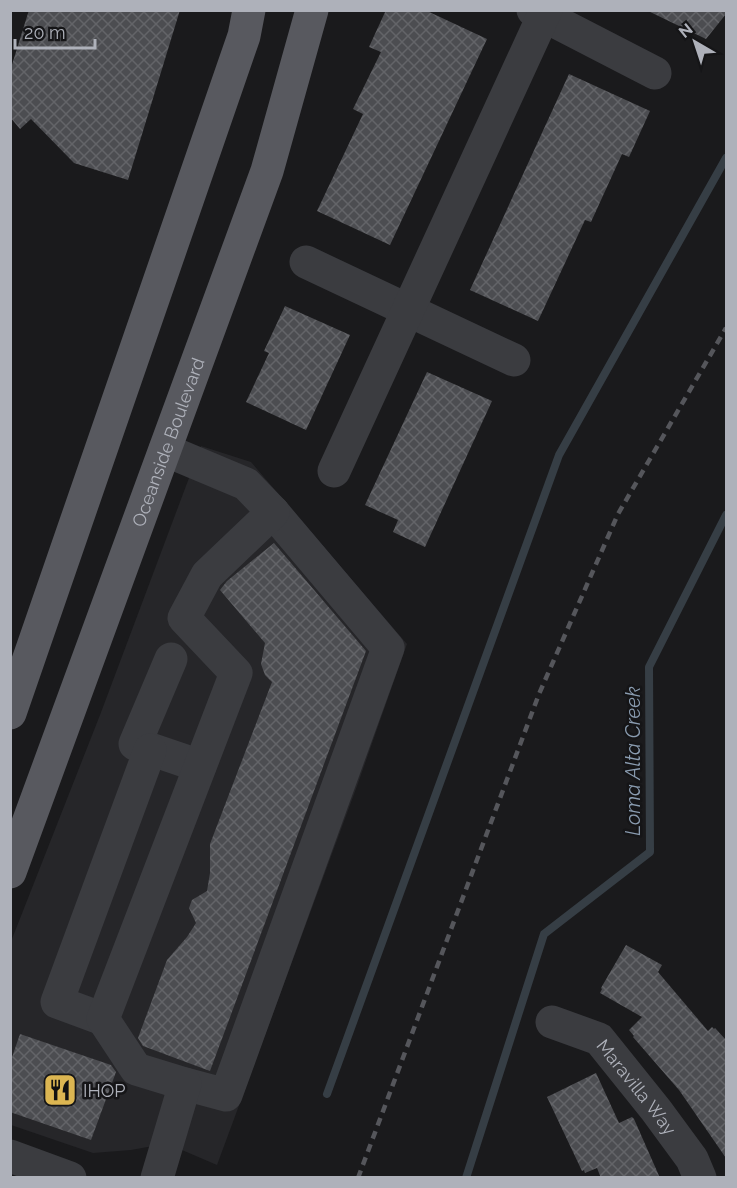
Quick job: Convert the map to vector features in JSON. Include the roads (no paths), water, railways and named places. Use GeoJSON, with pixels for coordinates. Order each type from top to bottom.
{"type":"FeatureCollection","features":[{"type":"Feature","properties":{"kind":"main road"},"geometry":{"type":"LineString","coordinates":[[10,713],[244,36],[249,10]]}},
{"type":"Feature","properties":{"kind":"main road","name":"Oceanside Boulevard"},"geometry":{"type":"LineString","coordinates":[[10,872],[267,171],[312,10]]}},
{"type":"Feature","properties":{"kind":"street"},"geometry":{"type":"LineString","coordinates":[[334,471],[541,12],[655,73]]}},
{"type":"Feature","properties":{"kind":"street"},"geometry":{"type":"LineString","coordinates":[[306,262],[514,360]]}},
{"type":"Feature","properties":{"kind":"street"},"geometry":{"type":"LineString","coordinates":[[150,750],[57,1002],[103,1019],[136,1069],[226,1095],[388,648],[273,512],[246,484],[165,450]]}},
{"type":"Feature","properties":{"kind":"street"},"geometry":{"type":"LineString","coordinates":[[103,1019],[236,673],[184,618],[207,575],[273,512]]}},
{"type":"Feature","properties":{"kind":"street"},"geometry":{"type":"LineString","coordinates":[[171,659],[135,744],[200,766]]}},
{"type":"Feature","properties":{"kind":"street","name":"Maravilla Way"},"geometry":{"type":"LineString","coordinates":[[552,1022],[599,1039],[692,1158],[700,1178]]}},
{"type":"Feature","properties":{"kind":"street"},"geometry":{"type":"LineString","coordinates":[[157,1178],[185,1084]]}},
{"type":"Feature","properties":{"kind":"street"},"geometry":{"type":"LineString","coordinates":[[10,1156],[70,1178]]}},
{"type":"Feature","properties":{"kind":"waterway"},"geometry":{"type":"LineString","coordinates":[[327,1094],[559,455],[726,158]]}},
{"type":"Feature","properties":{"kind":"waterway","name":"Loma Alta Creek"},"geometry":{"type":"LineString","coordinates":[[466,1178],[544,934],[650,852],[649,667],[726,515]]}},
{"type":"Feature","properties":{"kind":"railway"},"geometry":{"type":"LineString","coordinates":[[358,1178],[539,694],[618,514],[726,328]]}},
{"type":"Feature","properties":{"kind":"place","name":"IHOP"},"geometry":{"type":"Point","coordinates":[60,1090]}}]}
